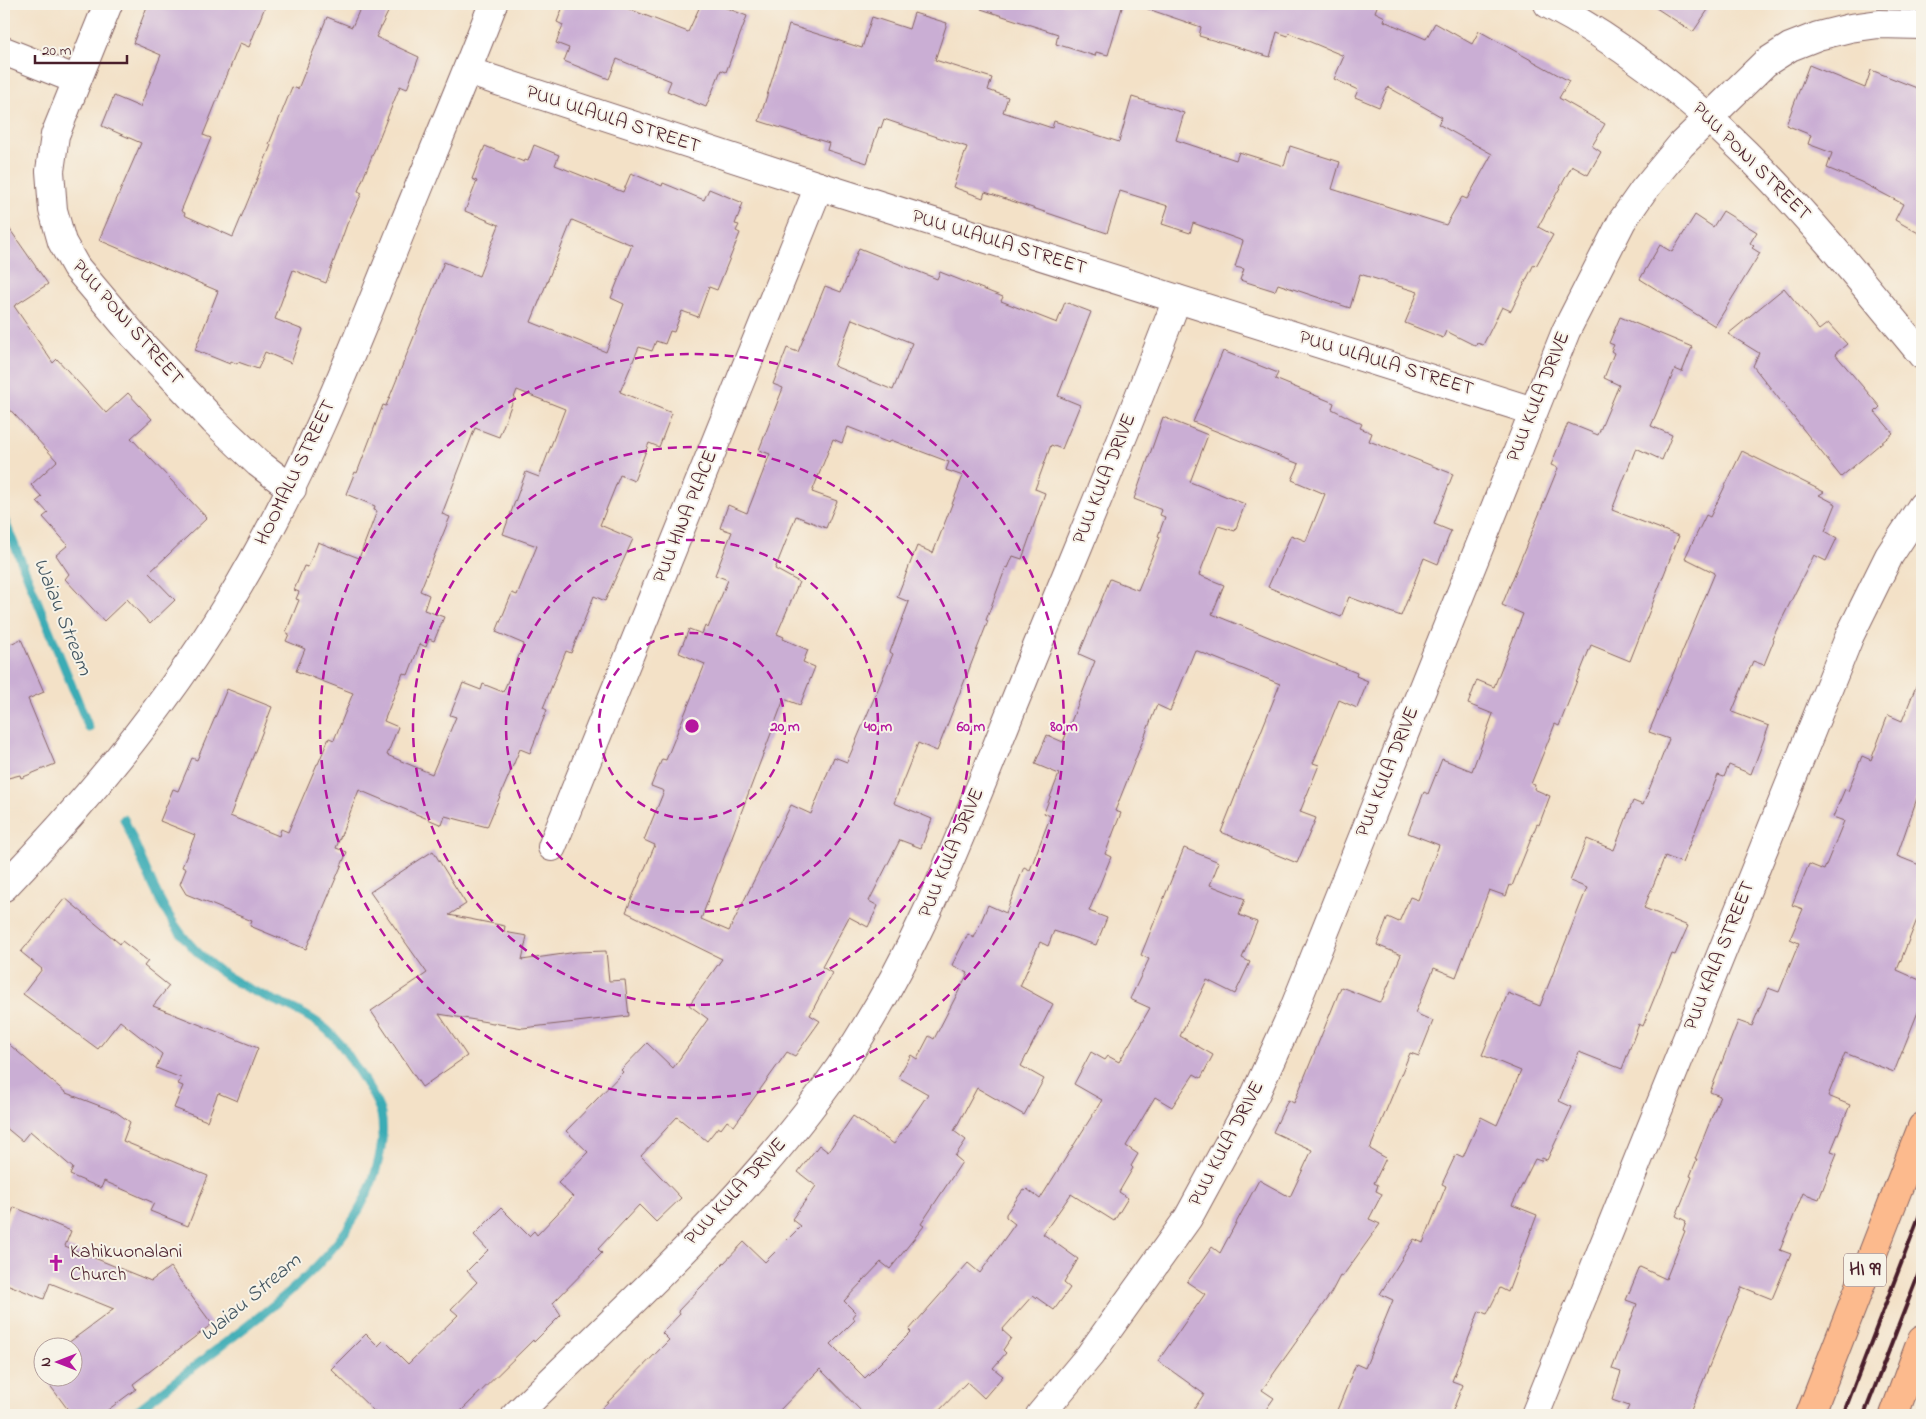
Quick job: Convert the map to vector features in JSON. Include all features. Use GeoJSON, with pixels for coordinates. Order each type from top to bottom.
{"type":"FeatureCollection","features":[{"type":"Feature","properties":{"kind":"main road","name":"HI 99"},"geometry":{"type":"LineString","coordinates":[[1810,1415],[1922,1127]]}},
{"type":"Feature","properties":{"kind":"main road"},"geometry":{"type":"LineString","coordinates":[[1894,1415],[1922,1339]]}},
{"type":"Feature","properties":{"kind":"street","name":"PUU PONI STREET"},"geometry":{"type":"LineString","coordinates":[[108,4],[55,135],[50,171],[53,210],[62,242],[76,267],[134,336],[214,421],[258,463],[292,489]]}},
{"type":"Feature","properties":{"kind":"street","name":"HOOMALU STREET"},"geometry":{"type":"LineString","coordinates":[[4,887],[48,842],[101,779],[164,697],[229,602],[292,489],[352,355],[493,4]]}},
{"type":"Feature","properties":{"kind":"street","name":"PUU PONI STREET"},"geometry":{"type":"LineString","coordinates":[[1548,4],[1668,82],[1710,118],[1772,178],[1834,248],[1922,355]]}},
{"type":"Feature","properties":{"kind":"street","name":"PUU KULA DRIVE"},"geometry":{"type":"LineString","coordinates":[[1040,1415],[1090,1355],[1188,1218],[1255,1095],[1293,1011],[1566,331],[1622,221],[1643,191],[1681,145],[1765,62],[1790,47],[1818,36],[1850,28],[1879,24],[1922,25]]}},
{"type":"Feature","properties":{"kind":"street"},"geometry":{"type":"LineString","coordinates":[[4,51],[77,80]]}},
{"type":"Feature","properties":{"kind":"street","name":"PUU ULAULA STREET"},"geometry":{"type":"LineString","coordinates":[[467,71],[819,186],[1533,411]]}},
{"type":"Feature","properties":{"kind":"street","name":"PUU HINA PLACE"},"geometry":{"type":"LineString","coordinates":[[552,847],[819,186]]}},
{"type":"Feature","properties":{"kind":"street","name":"PUU KULA DRIVE"},"geometry":{"type":"LineString","coordinates":[[516,1415],[727,1207],[764,1166],[805,1115],[873,1017],[930,910],[1177,299]]}},
{"type":"Feature","properties":{"kind":"street","name":"PUU KALA STREET"},"geometry":{"type":"LineString","coordinates":[[1535,1415],[1850,635],[1889,556],[1922,506]]}},
{"type":"Feature","properties":{"kind":"building"},"geometry":{"type":"Polygon","coordinates":[[[148,4],[266,4],[249,47],[240,43],[203,135],[211,138],[181,211],[185,213],[184,215],[233,237],[271,145],[269,144],[292,87],[298,89],[327,17],[352,27],[362,4],[392,4],[376,37],[419,57],[407,89],[400,86],[358,191],[362,193],[347,224],[326,283],[293,270],[275,319],[303,330],[291,363],[265,352],[258,369],[238,362],[237,364],[231,361],[230,364],[195,350],[218,291],[99,240],[141,143],[102,126],[114,96],[140,107],[161,55],[133,43],[148,4]]]}},
{"type":"Feature","properties":{"kind":"building"},"geometry":{"type":"Polygon","coordinates":[[[564,4],[616,4],[688,32],[701,4],[716,4],[747,16],[726,72],[721,70],[706,107],[667,91],[671,81],[617,59],[609,79],[564,61],[569,48],[556,43],[563,25],[557,22],[564,4]]]}},
{"type":"Feature","properties":{"kind":"building"},"geometry":{"type":"Polygon","coordinates":[[[982,4],[1123,4],[1108,55],[1096,52],[1095,56],[1056,44],[1058,34],[981,9],[982,4]]]}},
{"type":"Feature","properties":{"kind":"building"},"geometry":{"type":"Polygon","coordinates":[[[1145,4],[1378,4],[1375,12],[1385,17],[1384,21],[1426,39],[1435,23],[1472,44],[1479,31],[1569,81],[1559,98],[1605,124],[1592,146],[1601,152],[1588,175],[1572,166],[1538,227],[1553,235],[1536,266],[1534,264],[1511,311],[1502,307],[1483,345],[1477,343],[1476,346],[1446,331],[1443,338],[1405,323],[1418,292],[1360,274],[1350,308],[1278,284],[1275,291],[1240,280],[1244,269],[1235,267],[1243,241],[1193,223],[1190,233],[1162,224],[1168,206],[1120,191],[1107,233],[985,192],[983,198],[953,187],[967,147],[884,119],[881,128],[879,127],[867,163],[827,150],[829,143],[759,121],[789,25],[862,48],[872,17],[909,29],[914,13],[947,23],[935,60],[992,78],[988,90],[1008,97],[1003,112],[1052,128],[1054,121],[1119,142],[1132,97],[1184,113],[1176,140],[1236,160],[1239,152],[1284,166],[1290,146],[1340,162],[1332,189],[1446,225],[1462,197],[1467,199],[1492,154],[1438,124],[1442,117],[1388,87],[1379,107],[1355,97],[1358,90],[1334,79],[1344,56],[1289,33],[1288,36],[1277,32],[1270,57],[1199,36],[1201,27],[1145,8],[1145,4]]]}},
{"type":"Feature","properties":{"kind":"building"},"geometry":{"type":"Polygon","coordinates":[[[1650,4],[1712,4],[1693,32],[1650,4]]]}},
{"type":"Feature","properties":{"kind":"building"},"geometry":{"type":"Polygon","coordinates":[[[1809,65],[1865,88],[1871,70],[1922,90],[1922,235],[1895,220],[1903,204],[1861,182],[1827,168],[1832,153],[1808,144],[1811,135],[1786,125],[1809,65]]]}},
{"type":"Feature","properties":{"kind":"building"},"geometry":{"type":"Polygon","coordinates":[[[534,145],[559,155],[555,165],[623,192],[631,173],[662,186],[663,183],[704,200],[709,189],[743,203],[735,224],[739,225],[736,231],[740,233],[717,290],[709,287],[698,317],[682,311],[674,332],[670,331],[665,344],[656,341],[652,351],[639,347],[620,392],[672,413],[659,447],[649,443],[634,481],[620,475],[600,525],[633,539],[605,601],[594,596],[571,653],[566,651],[543,708],[547,710],[530,753],[520,749],[487,827],[445,816],[442,825],[359,790],[336,848],[347,852],[306,949],[250,926],[252,921],[186,894],[180,884],[186,869],[182,867],[195,835],[160,821],[173,789],[178,791],[192,758],[197,760],[227,689],[272,707],[230,816],[279,836],[281,829],[288,832],[329,738],[334,740],[353,693],[296,671],[305,649],[286,641],[289,634],[286,632],[299,600],[296,599],[299,592],[294,590],[304,566],[308,567],[318,542],[359,558],[377,511],[374,510],[375,506],[346,494],[355,472],[357,473],[383,405],[386,406],[444,262],[479,276],[499,225],[465,211],[477,181],[472,179],[485,146],[524,162],[525,160],[528,161],[534,145]],[[572,220],[531,322],[606,352],[624,304],[611,298],[632,245],[572,220]],[[517,390],[499,437],[475,428],[442,514],[450,517],[420,591],[429,595],[424,610],[444,617],[434,641],[429,639],[426,647],[420,644],[408,675],[403,673],[384,721],[398,727],[387,755],[432,774],[456,717],[450,715],[463,683],[481,690],[483,684],[503,692],[524,644],[496,632],[512,593],[517,595],[537,546],[503,534],[526,472],[539,477],[565,409],[517,390]]]}},
{"type":"Feature","properties":{"kind":"building"},"geometry":{"type":"Polygon","coordinates":[[[1723,211],[1757,232],[1750,243],[1754,246],[1752,248],[1760,253],[1715,326],[1640,279],[1660,245],[1672,252],[1695,215],[1713,227],[1723,211]]]}},
{"type":"Feature","properties":{"kind":"building"},"geometry":{"type":"Polygon","coordinates":[[[4,221],[48,284],[14,306],[53,363],[57,359],[106,413],[128,393],[152,419],[131,438],[207,518],[149,573],[175,600],[150,624],[127,599],[104,621],[65,579],[69,574],[56,555],[68,545],[43,517],[48,513],[37,501],[42,497],[31,485],[57,461],[4,403],[4,221]]]}},
{"type":"Feature","properties":{"kind":"building"},"geometry":{"type":"Polygon","coordinates":[[[859,248],[937,279],[940,272],[1003,297],[1001,301],[1057,323],[1065,302],[1091,312],[1058,396],[1080,405],[1062,449],[1051,445],[1035,489],[1045,493],[1022,559],[1013,556],[1008,568],[1006,567],[986,620],[988,621],[937,751],[918,743],[894,803],[932,819],[921,848],[900,840],[869,901],[878,906],[868,927],[849,917],[822,967],[832,973],[810,1015],[820,1021],[795,1056],[787,1052],[734,1126],[727,1121],[721,1129],[718,1127],[707,1141],[677,1117],[641,1156],[681,1198],[656,1222],[639,1205],[598,1249],[602,1253],[553,1303],[561,1315],[457,1415],[378,1415],[331,1369],[366,1334],[378,1346],[384,1340],[408,1364],[458,1315],[451,1309],[477,1282],[467,1271],[488,1250],[474,1235],[501,1208],[529,1236],[534,1231],[537,1235],[573,1197],[558,1183],[588,1152],[566,1131],[623,1072],[621,1070],[647,1043],[673,1068],[708,1019],[689,1005],[722,959],[626,912],[655,845],[644,840],[664,791],[651,786],[662,759],[666,760],[705,664],[679,653],[689,629],[702,634],[705,626],[708,628],[728,580],[715,575],[732,532],[720,528],[728,505],[747,513],[770,454],[759,450],[783,388],[773,384],[787,348],[798,352],[825,286],[841,292],[859,248]],[[852,319],[834,366],[893,390],[912,343],[852,319]],[[848,427],[842,443],[833,439],[812,492],[837,501],[826,528],[796,516],[775,569],[799,582],[777,634],[784,637],[783,639],[808,650],[803,662],[815,667],[800,705],[784,699],[701,919],[729,931],[791,805],[811,814],[834,757],[847,762],[893,654],[890,652],[909,602],[897,597],[917,546],[933,553],[963,476],[946,470],[949,462],[891,440],[889,443],[848,427]]]}},
{"type":"Feature","properties":{"kind":"building"},"geometry":{"type":"Polygon","coordinates":[[[1784,288],[1819,330],[1828,323],[1847,344],[1835,354],[1880,407],[1875,412],[1893,433],[1841,477],[1753,366],[1759,353],[1728,334],[1784,288]]]}},
{"type":"Feature","properties":{"kind":"building"},"geometry":{"type":"Polygon","coordinates":[[[1620,317],[1692,347],[1682,372],[1675,369],[1651,426],[1672,435],[1662,460],[1636,448],[1612,510],[1679,536],[1630,661],[1591,645],[1559,726],[1555,724],[1531,784],[1535,785],[1534,789],[1550,796],[1512,886],[1510,885],[1506,896],[1489,890],[1456,977],[1434,968],[1415,1013],[1433,1021],[1419,1056],[1410,1053],[1370,1149],[1386,1158],[1374,1183],[1378,1185],[1376,1191],[1382,1194],[1369,1219],[1380,1224],[1342,1277],[1340,1276],[1331,1293],[1262,1390],[1274,1398],[1262,1415],[1190,1415],[1204,1394],[1158,1361],[1205,1294],[1187,1282],[1212,1247],[1220,1253],[1259,1180],[1290,1197],[1312,1150],[1273,1132],[1288,1100],[1294,1103],[1341,987],[1379,1002],[1382,1000],[1401,955],[1377,945],[1388,917],[1399,922],[1410,897],[1418,900],[1439,845],[1408,833],[1424,792],[1428,794],[1442,759],[1472,771],[1493,714],[1468,704],[1477,680],[1494,687],[1523,614],[1502,605],[1558,468],[1551,465],[1568,423],[1598,435],[1619,385],[1604,378],[1614,353],[1611,351],[1614,345],[1609,343],[1620,317]]]}},
{"type":"Feature","properties":{"kind":"building"},"geometry":{"type":"Polygon","coordinates":[[[1223,351],[1278,373],[1275,379],[1334,403],[1332,409],[1362,424],[1360,428],[1372,433],[1369,441],[1453,474],[1434,524],[1451,531],[1438,564],[1424,558],[1401,616],[1349,597],[1341,617],[1268,587],[1291,535],[1306,541],[1325,494],[1292,480],[1299,464],[1193,422],[1223,351]]]}},
{"type":"Feature","properties":{"kind":"building"},"geometry":{"type":"Polygon","coordinates":[[[1163,417],[1208,435],[1190,482],[1245,504],[1235,531],[1218,526],[1199,575],[1224,585],[1212,614],[1357,673],[1356,676],[1368,681],[1357,708],[1339,700],[1313,763],[1319,765],[1300,812],[1316,818],[1297,863],[1221,832],[1280,684],[1195,650],[1170,711],[1157,705],[1115,811],[1121,813],[1105,854],[1111,857],[1089,911],[1107,918],[1096,945],[1054,931],[1048,946],[1040,942],[1020,986],[1053,1004],[1021,1066],[1044,1079],[1024,1115],[977,1088],[954,1131],[966,1140],[955,1156],[962,1162],[921,1224],[924,1226],[890,1269],[881,1262],[844,1301],[856,1313],[853,1317],[855,1320],[831,1344],[865,1378],[911,1332],[909,1330],[968,1263],[980,1273],[1015,1224],[1006,1217],[1006,1214],[1023,1190],[1027,1189],[1040,1199],[1102,1100],[1074,1084],[1091,1052],[1105,1060],[1108,1056],[1119,1062],[1150,1008],[1130,999],[1149,959],[1141,955],[1184,848],[1219,862],[1210,885],[1245,899],[1239,915],[1257,922],[1242,958],[1250,962],[1235,994],[1207,980],[1180,1036],[1213,1055],[1201,1078],[1194,1074],[1172,1107],[1155,1097],[1126,1146],[1138,1154],[1131,1166],[1133,1168],[1119,1192],[1128,1198],[1114,1221],[1071,1194],[1043,1234],[1078,1259],[1064,1283],[1070,1288],[1054,1310],[1033,1295],[1002,1330],[1011,1338],[1003,1350],[1006,1353],[993,1368],[1003,1376],[984,1398],[967,1382],[935,1415],[865,1415],[820,1369],[775,1415],[595,1415],[669,1340],[662,1333],[680,1314],[678,1311],[744,1242],[765,1262],[801,1226],[792,1219],[816,1186],[798,1172],[819,1145],[828,1152],[853,1116],[894,1144],[928,1094],[898,1077],[911,1055],[917,1059],[929,1036],[934,1039],[968,973],[952,965],[968,934],[974,938],[988,905],[1006,913],[1024,867],[1030,870],[1049,820],[1050,816],[1044,813],[1059,774],[1035,764],[1047,735],[1063,742],[1095,661],[1079,654],[1110,579],[1138,590],[1160,537],[1158,536],[1165,517],[1160,515],[1162,510],[1134,499],[1163,417]]]}},
{"type":"Feature","properties":{"kind":"building"},"geometry":{"type":"Polygon","coordinates":[[[1742,451],[1824,492],[1819,495],[1836,504],[1825,531],[1837,538],[1826,561],[1814,555],[1772,639],[1774,640],[1764,665],[1753,661],[1732,712],[1769,726],[1751,774],[1729,765],[1724,777],[1718,775],[1682,863],[1665,856],[1644,908],[1688,926],[1675,955],[1672,954],[1643,1026],[1639,1024],[1622,1069],[1579,1052],[1559,1101],[1572,1107],[1547,1160],[1542,1158],[1541,1161],[1535,1159],[1512,1205],[1537,1215],[1508,1292],[1500,1288],[1487,1314],[1479,1311],[1452,1381],[1463,1385],[1451,1415],[1335,1415],[1356,1364],[1365,1368],[1393,1300],[1380,1294],[1414,1239],[1423,1243],[1446,1186],[1442,1184],[1456,1154],[1463,1157],[1481,1117],[1497,1125],[1521,1071],[1482,1055],[1508,993],[1540,1006],[1587,888],[1570,881],[1587,839],[1614,850],[1633,801],[1643,805],[1669,739],[1649,732],[1715,573],[1685,558],[1706,515],[1710,517],[1742,451]]]}},
{"type":"Feature","properties":{"kind":"building"},"geometry":{"type":"Polygon","coordinates":[[[21,639],[44,692],[28,699],[55,764],[21,778],[20,775],[4,779],[4,642],[6,646],[21,639]]]}},
{"type":"Feature","properties":{"kind":"building"},"geometry":{"type":"Polygon","coordinates":[[[1921,674],[1922,784],[1897,856],[1922,866],[1922,907],[1897,970],[1922,981],[1922,1002],[1894,1072],[1845,1053],[1828,1096],[1850,1105],[1831,1151],[1837,1153],[1819,1199],[1803,1193],[1780,1250],[1791,1254],[1772,1299],[1742,1287],[1689,1415],[1625,1415],[1629,1406],[1612,1400],[1621,1372],[1612,1369],[1637,1304],[1626,1300],[1640,1267],[1666,1279],[1685,1231],[1683,1230],[1686,1221],[1676,1216],[1692,1177],[1690,1176],[1697,1159],[1695,1159],[1720,1096],[1710,1092],[1738,1021],[1752,1026],[1768,988],[1779,992],[1799,943],[1790,939],[1803,909],[1792,905],[1809,864],[1824,870],[1844,821],[1833,817],[1845,789],[1848,791],[1862,756],[1871,760],[1888,715],[1902,721],[1921,674]]]}},
{"type":"Feature","properties":{"kind":"building"},"geometry":{"type":"Polygon","coordinates":[[[433,851],[466,904],[449,915],[505,926],[504,932],[527,936],[522,960],[577,952],[606,951],[609,981],[625,980],[629,1016],[523,1028],[439,1014],[467,1056],[422,1087],[371,1011],[427,973],[370,892],[433,851]]]}},
{"type":"Feature","properties":{"kind":"building"},"geometry":{"type":"Polygon","coordinates":[[[65,898],[120,944],[122,941],[148,961],[144,966],[169,986],[153,1006],[258,1048],[237,1101],[218,1093],[207,1121],[174,1108],[183,1086],[178,1084],[181,1078],[156,1068],[162,1054],[120,1021],[98,1049],[23,994],[42,969],[21,952],[65,898]]]}},
{"type":"Feature","properties":{"kind":"building"},"geometry":{"type":"Polygon","coordinates":[[[4,1040],[66,1093],[116,1112],[130,1122],[123,1141],[208,1176],[188,1226],[150,1211],[154,1203],[104,1181],[101,1188],[70,1175],[73,1168],[30,1131],[22,1141],[4,1126],[4,1040]]]}},
{"type":"Feature","properties":{"kind":"building"},"geometry":{"type":"Polygon","coordinates":[[[14,1207],[71,1231],[65,1246],[151,1281],[170,1267],[212,1324],[133,1384],[136,1389],[101,1415],[72,1415],[50,1386],[82,1386],[82,1336],[78,1336],[114,1309],[50,1283],[44,1299],[4,1283],[4,1231],[14,1207]]]}},
{"type":"Feature","properties":{"kind":"waterway","name":"Waiau Stream"},"geometry":{"type":"LineString","coordinates":[[4,519],[89,728]]}},
{"type":"Feature","properties":{"kind":"waterway","name":"Waiau Stream"},"geometry":{"type":"LineString","coordinates":[[124,819],[167,912],[195,950],[238,983],[302,1013],[328,1031],[344,1050],[373,1095],[380,1109],[383,1128],[378,1163],[366,1197],[352,1222],[335,1245],[296,1286],[274,1305],[131,1415]]}},
{"type":"Feature","properties":{"kind":"railway"},"geometry":{"type":"LineString","coordinates":[[1843,1415],[1922,1209]]}},
{"type":"Feature","properties":{"kind":"railway"},"geometry":{"type":"LineString","coordinates":[[1864,1415],[1922,1265]]}},
{"type":"Feature","properties":{"kind":"place","name":"Kahikuonalani Church"},"geometry":{"type":"Point","coordinates":[56,1263]}}]}
